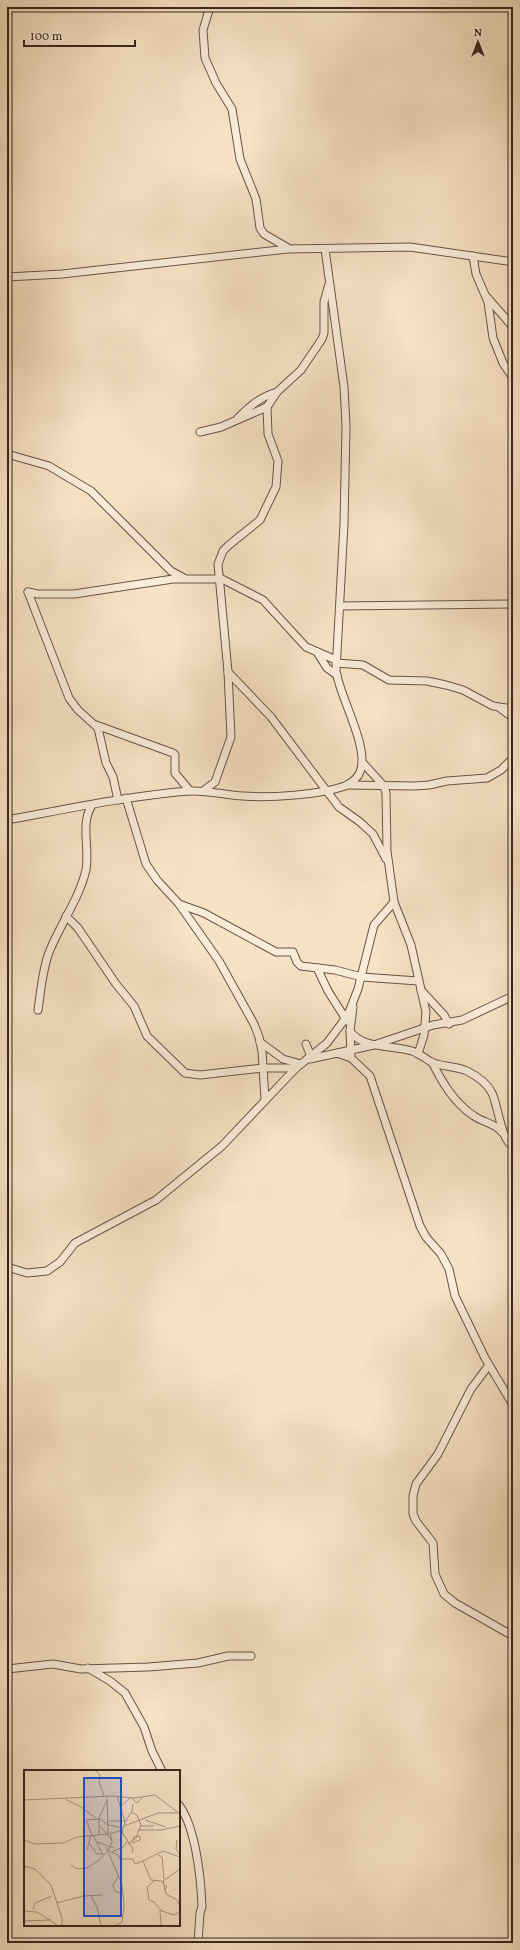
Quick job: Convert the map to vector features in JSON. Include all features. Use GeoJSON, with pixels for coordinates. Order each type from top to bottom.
{"type":"FeatureCollection","features":[{"type":"Feature","properties":{"kind":"street"},"geometry":{"type":"LineString","coordinates":[[210,7],[203,30],[205,58],[216,83],[232,109],[240,159],[256,199],[260,228],[264,234],[288,249]]}},
{"type":"Feature","properties":{"kind":"street"},"geometry":{"type":"LineString","coordinates":[[7,277],[62,274],[288,249],[410,247],[513,262]]}},
{"type":"Feature","properties":{"kind":"street"},"geometry":{"type":"LineString","coordinates":[[325,249],[344,387],[346,426],[340,606],[336,661],[337,676],[338,685],[359,741],[362,762],[360,774],[346,785]]}},
{"type":"Feature","properties":{"kind":"street"},"geometry":{"type":"LineString","coordinates":[[473,256],[476,274],[486,295],[513,327]]}},
{"type":"Feature","properties":{"kind":"street"},"geometry":{"type":"LineString","coordinates":[[200,432],[235,421],[267,407],[277,392],[302,370],[322,339],[324,333],[324,302],[330,281]]}},
{"type":"Feature","properties":{"kind":"street"},"geometry":{"type":"LineString","coordinates":[[486,295],[495,344],[506,368],[513,378]]}},
{"type":"Feature","properties":{"kind":"street"},"geometry":{"type":"LineString","coordinates":[[235,421],[252,404],[266,395],[277,392]]}},
{"type":"Feature","properties":{"kind":"street"},"geometry":{"type":"LineString","coordinates":[[203,791],[215,782],[231,740],[228,672],[218,564],[223,551],[260,520],[276,487],[278,461],[268,434],[267,407]]}},
{"type":"Feature","properties":{"kind":"street"},"geometry":{"type":"LineString","coordinates":[[7,454],[49,466],[91,491],[171,570],[186,579]]}},
{"type":"Feature","properties":{"kind":"street"},"geometry":{"type":"LineString","coordinates":[[265,1099],[260,1042],[254,1024],[219,961],[202,939],[179,904],[157,880],[146,864],[114,777],[106,763],[100,732],[96,725],[78,710],[69,698],[28,592],[38,594],[74,594],[145,582],[186,579],[225,580],[263,600],[305,646],[336,661],[363,665],[389,680],[427,681],[458,688],[486,704],[500,708],[513,709]]}},
{"type":"Feature","properties":{"kind":"street"},"geometry":{"type":"LineString","coordinates":[[340,606],[513,604]]}},
{"type":"Feature","properties":{"kind":"street"},"geometry":{"type":"LineString","coordinates":[[317,652],[327,668],[337,676]]}},
{"type":"Feature","properties":{"kind":"street"},"geometry":{"type":"LineString","coordinates":[[228,672],[271,717],[339,807],[360,822],[373,834],[389,865]]}},
{"type":"Feature","properties":{"kind":"street"},"geometry":{"type":"LineString","coordinates":[[500,708],[513,718]]}},
{"type":"Feature","properties":{"kind":"street"},"geometry":{"type":"LineString","coordinates":[[96,725],[121,733],[136,741],[174,754],[175,773],[190,791]]}},
{"type":"Feature","properties":{"kind":"street"},"geometry":{"type":"LineString","coordinates":[[7,820],[122,799],[190,791],[255,796],[326,790],[346,785],[429,785],[447,781],[487,778],[501,770],[513,758]]}},
{"type":"Feature","properties":{"kind":"street"},"geometry":{"type":"LineString","coordinates":[[362,762],[384,786],[388,805],[387,846],[394,902],[411,945],[414,980],[444,1015],[449,1024]]}},
{"type":"Feature","properties":{"kind":"street"},"geometry":{"type":"LineString","coordinates":[[38,1010],[48,956],[77,895],[85,874],[87,854],[86,816],[92,805]]}},
{"type":"Feature","properties":{"kind":"street"},"geometry":{"type":"LineString","coordinates":[[7,1267],[27,1273],[47,1271],[60,1262],[75,1243],[156,1200],[193,1168],[217,1150],[298,1066],[327,1043],[346,1017],[362,976],[374,925],[394,902]]}},
{"type":"Feature","properties":{"kind":"street"},"geometry":{"type":"LineString","coordinates":[[179,904],[204,913],[276,952],[293,952],[300,966],[335,970],[362,976],[414,980]]}},
{"type":"Feature","properties":{"kind":"street"},"geometry":{"type":"LineString","coordinates":[[66,916],[78,928],[118,986],[134,1006],[147,1036],[182,1071],[195,1075],[298,1066]]}},
{"type":"Feature","properties":{"kind":"street"},"geometry":{"type":"LineString","coordinates":[[317,968],[328,991],[346,1017],[353,1036],[374,1045],[400,1048],[418,1054],[432,1062],[467,1071],[483,1082],[492,1092],[504,1134],[510,1145],[513,1146]]}},
{"type":"Feature","properties":{"kind":"street"},"geometry":{"type":"LineString","coordinates":[[418,1054],[425,1028],[426,1012],[421,990]]}},
{"type":"Feature","properties":{"kind":"street"},"geometry":{"type":"LineString","coordinates":[[310,1058],[374,1045],[437,1024],[449,1024],[462,1020],[513,996]]}},
{"type":"Feature","properties":{"kind":"street"},"geometry":{"type":"LineString","coordinates":[[351,1058],[350,1031],[353,1002]]}},
{"type":"Feature","properties":{"kind":"street"},"geometry":{"type":"LineString","coordinates":[[260,1042],[283,1059],[298,1066]]}},
{"type":"Feature","properties":{"kind":"street"},"geometry":{"type":"LineString","coordinates":[[306,1044],[310,1058]]}},
{"type":"Feature","properties":{"kind":"street"},"geometry":{"type":"LineString","coordinates":[[337,1053],[351,1058],[370,1076],[420,1226],[426,1237],[441,1254],[449,1270],[454,1296],[489,1365],[513,1405]]}},
{"type":"Feature","properties":{"kind":"street"},"geometry":{"type":"LineString","coordinates":[[432,1062],[450,1094],[462,1107],[475,1117],[494,1124],[504,1134]]}},
{"type":"Feature","properties":{"kind":"street"},"geometry":{"type":"LineString","coordinates":[[489,1365],[471,1389],[438,1454],[416,1484],[413,1496],[413,1514],[416,1521],[433,1543],[434,1569],[444,1594],[513,1636]]}},
{"type":"Feature","properties":{"kind":"street"},"geometry":{"type":"LineString","coordinates":[[7,1669],[54,1664],[88,1668],[175,1665],[198,1663],[228,1656],[250,1656]]}},
{"type":"Feature","properties":{"kind":"street"},"geometry":{"type":"LineString","coordinates":[[88,1668],[110,1681],[125,1693],[144,1727],[152,1751],[162,1770]]}},
{"type":"Feature","properties":{"kind":"street"},"geometry":{"type":"LineString","coordinates":[[180,1807],[187,1818],[199,1864],[202,1907],[200,1914],[198,1943]]}}]}
